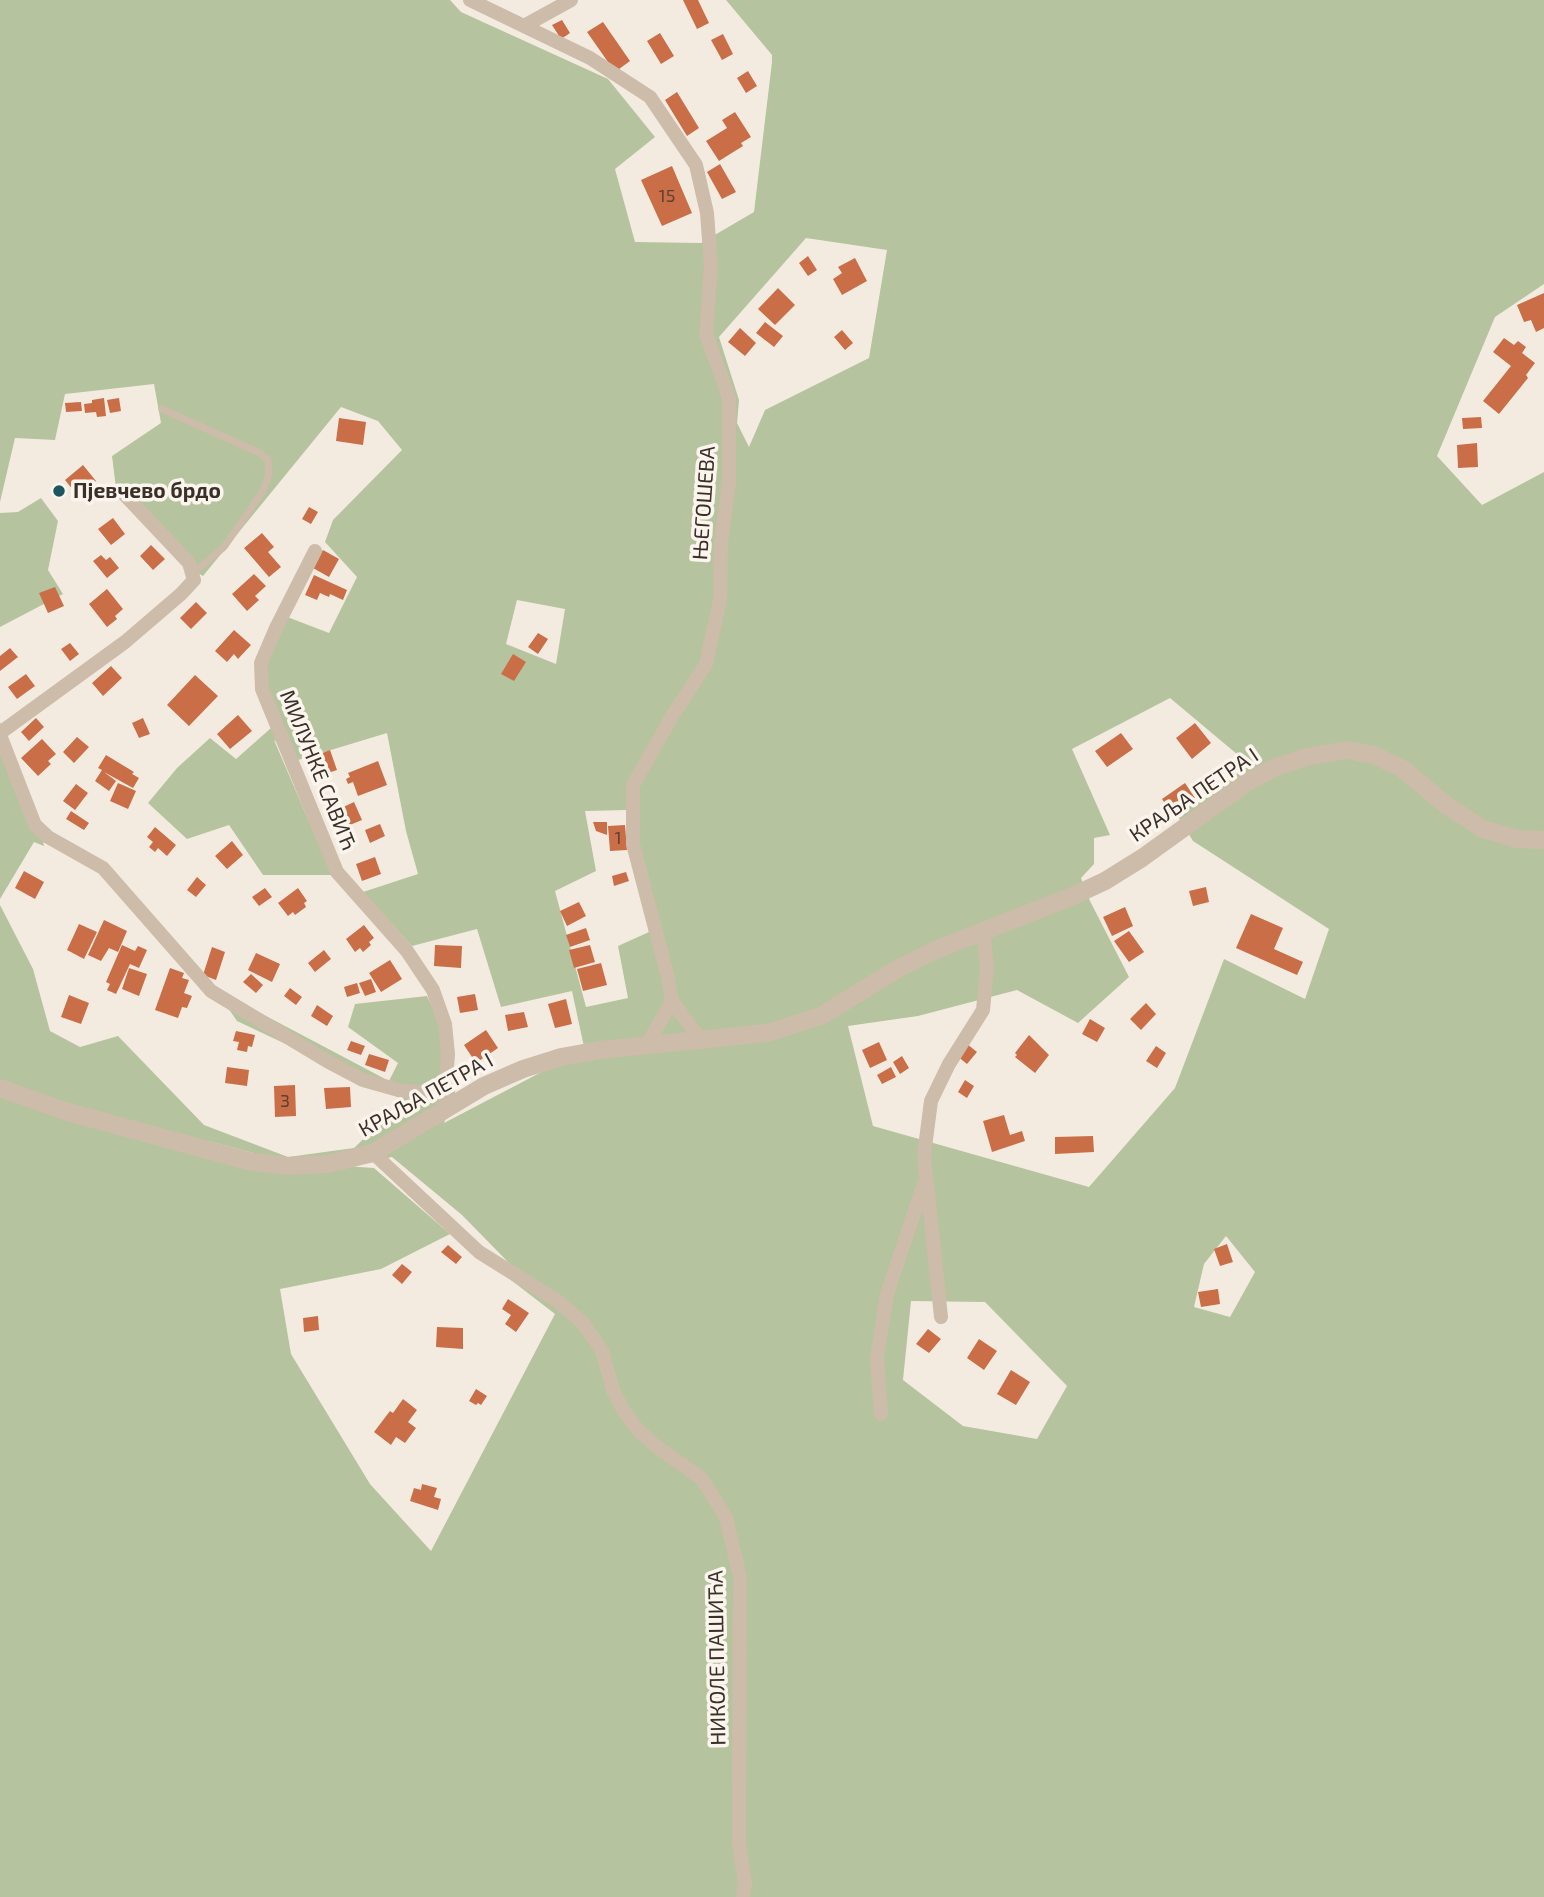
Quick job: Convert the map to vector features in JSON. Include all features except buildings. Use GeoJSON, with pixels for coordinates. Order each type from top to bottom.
{"type":"FeatureCollection","features":[{"type":"Feature","properties":{"kind":"street","name":"ЊЕГОШЕВА"},"geometry":{"type":"LineString","coordinates":[[470,0],[590,58],[650,97],[696,165],[707,213],[710,265],[706,334],[729,398],[729,484],[721,541],[720,600],[706,664],[633,785],[633,844],[668,978],[671,1001],[700,1040]]}},
{"type":"Feature","properties":{"kind":"street"},"geometry":{"type":"LineString","coordinates":[[524,26],[570,0]]}},
{"type":"Feature","properties":{"kind":"street"},"geometry":{"type":"LineString","coordinates":[[122,492],[188,563],[194,580],[125,642],[0,734],[35,825],[48,837],[103,868],[211,991],[363,1080],[447,1100]]}},
{"type":"Feature","properties":{"kind":"street","name":"МИЛУНКЕ САВИЋ"},"geometry":{"type":"LineString","coordinates":[[315,551],[261,663],[262,689],[337,872],[407,951],[433,990],[445,1024],[448,1054],[447,1100]]}},
{"type":"Feature","properties":{"kind":"street","name":"КРАЉА ПЕТРА I"},"geometry":{"type":"LineString","coordinates":[[0,1088],[68,1111],[248,1161],[307,1166],[348,1160],[373,1153],[447,1100],[561,1057],[592,1051],[767,1033],[821,1016],[899,968],[983,930],[1105,881],[1142,858],[1249,781],[1284,764],[1321,753],[1347,750],[1374,755],[1403,769],[1455,812],[1483,829],[1517,839],[1544,840]]}},
{"type":"Feature","properties":{"kind":"street"},"geometry":{"type":"LineString","coordinates":[[941,1317],[924,1155],[931,1101],[949,1064],[983,1010],[987,968],[983,930]]}},
{"type":"Feature","properties":{"kind":"street"},"geometry":{"type":"LineString","coordinates":[[647,1045],[671,1001]]}},
{"type":"Feature","properties":{"kind":"street","name":"НИКОЛЕ ПАШИЋА"},"geometry":{"type":"LineString","coordinates":[[373,1153],[480,1252],[559,1302],[583,1323],[603,1351],[614,1393],[624,1411],[647,1438],[701,1478],[726,1517],[740,1577],[739,1844],[746,1883],[743,1897]]}},
{"type":"Feature","properties":{"kind":"street"},"geometry":{"type":"LineString","coordinates":[[880,1414],[877,1359],[887,1294],[926,1178]]}},
{"type":"Feature","properties":{"kind":"lane"},"geometry":{"type":"LineString","coordinates":[[162,409],[260,453],[268,460],[269,474],[263,491],[223,547],[192,573]]}},
{"type":"Feature","properties":{"kind":"green space"},"geometry":{"type":"Polygon","coordinates":[[[0,0],[450,0],[461,12],[608,79],[655,137],[615,169],[635,242],[701,243],[754,212],[772,62],[772,55],[726,0],[1544,0],[1544,284],[1495,317],[1437,456],[1482,505],[1544,472],[1544,1897],[0,1897],[0,905],[33,969],[50,1031],[80,1047],[118,1036],[204,1125],[288,1157],[354,1148],[404,1100],[237,1021],[215,989],[389,1081],[398,1063],[348,1027],[355,1004],[427,996],[441,1025],[443,1070],[454,1066],[455,1094],[444,1123],[599,1042],[584,1047],[572,991],[501,1007],[477,929],[412,946],[363,892],[418,874],[406,831],[387,733],[298,760],[274,740],[332,875],[263,875],[229,825],[187,839],[148,803],[177,768],[210,738],[236,759],[271,728],[256,675],[277,613],[329,633],[357,577],[325,542],[333,520],[402,450],[378,421],[341,407],[203,576],[184,565],[117,496],[112,456],[161,423],[154,384],[65,394],[55,440],[15,438],[0,502],[0,0]],[[806,238],[719,337],[739,400],[737,423],[749,447],[765,410],[869,358],[887,250],[806,238]],[[517,600],[506,644],[556,664],[565,609],[517,600]],[[1170,698],[1072,749],[1110,835],[1094,838],[1094,864],[1081,878],[1129,977],[1078,1023],[1017,990],[918,1016],[848,1026],[873,1126],[1089,1187],[1175,1088],[1224,959],[1305,999],[1329,929],[1193,841],[1177,815],[1250,765],[1170,698]],[[627,810],[585,811],[596,871],[555,891],[586,1007],[628,998],[618,946],[649,932],[627,810]],[[208,1141],[212,1157],[374,1168],[450,1234],[381,1269],[280,1289],[291,1354],[370,1484],[431,1551],[555,1314],[511,1280],[509,1263],[462,1215],[392,1157],[365,1163],[272,1158],[208,1141]],[[1226,1236],[1204,1264],[1194,1307],[1230,1317],[1255,1272],[1226,1236]],[[911,1301],[903,1380],[963,1426],[1037,1439],[1067,1386],[985,1302],[911,1301]]]}},
{"type":"Feature","properties":{"kind":"green space"},"geometry":{"type":"Polygon","coordinates":[[[41,498],[58,521],[48,570],[63,594],[0,627],[0,513],[18,512],[41,498]]]}},
{"type":"Feature","properties":{"kind":"green space"},"geometry":{"type":"Polygon","coordinates":[[[0,722],[39,822],[44,846],[34,842],[0,899],[0,722]]]}},
{"type":"Feature","properties":{"kind":"place","name":"Пјевчево брдо"},"geometry":{"type":"Point","coordinates":[59,491]}}]}
